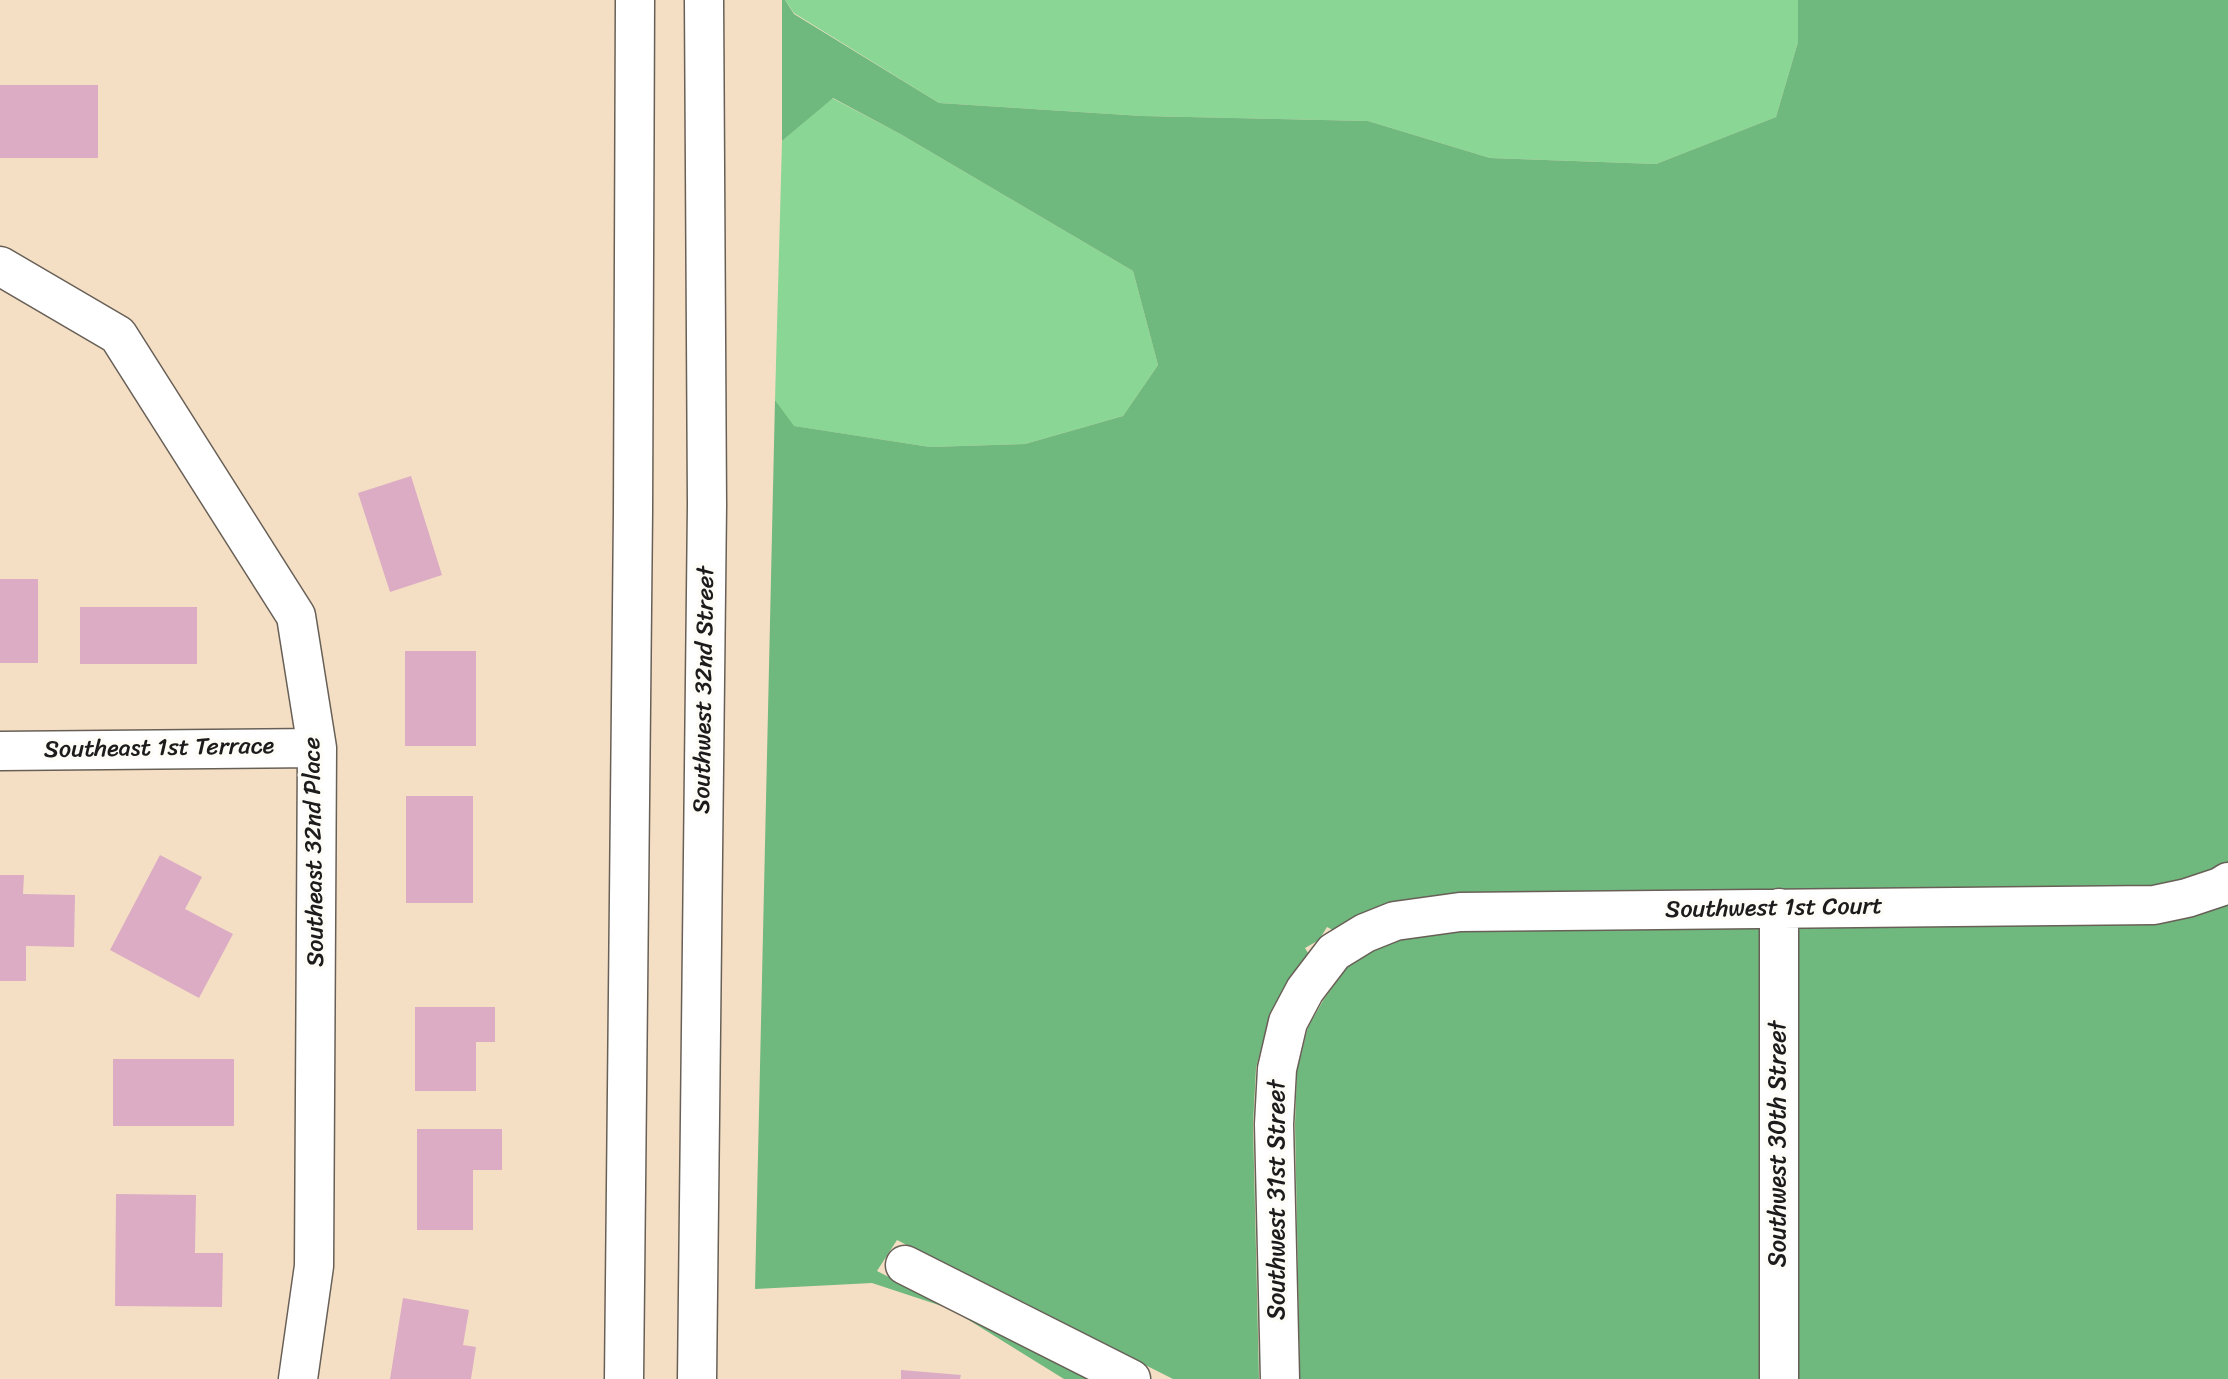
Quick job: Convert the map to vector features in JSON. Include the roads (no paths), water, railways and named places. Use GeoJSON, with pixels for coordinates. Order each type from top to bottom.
{"type":"FeatureCollection","features":[{"type":"Feature","properties":{"kind":"street"},"geometry":{"type":"LineString","coordinates":[[624,1379],[635,0]]}},
{"type":"Feature","properties":{"kind":"street","name":"Southwest 32nd Street"},"geometry":{"type":"LineString","coordinates":[[697,1379],[707,519],[704,0]]}},
{"type":"Feature","properties":{"kind":"street","name":"Southeast 32nd Place"},"geometry":{"type":"LineString","coordinates":[[0,266],[118,335],[296,616],[317,748],[314,1266],[298,1379]]}},
{"type":"Feature","properties":{"kind":"street","name":"Southeast 1st Terrace"},"geometry":{"type":"LineString","coordinates":[[0,751],[317,748]]}},
{"type":"Feature","properties":{"kind":"street","name":"Southwest 1st Court"},"geometry":{"type":"LineString","coordinates":[[1334,952],[1365,933],[1395,921],[1460,912],[2154,905],[2224,885]]}},
{"type":"Feature","properties":{"kind":"street","name":"Southwest 30th Street"},"geometry":{"type":"LineString","coordinates":[[1779,908],[1779,1379]]}},
{"type":"Feature","properties":{"kind":"street","name":"Southwest 31st Street"},"geometry":{"type":"LineString","coordinates":[[1280,1379],[1274,1124],[1277,1069],[1288,1022],[1306,990],[1334,952]]}},
{"type":"Feature","properties":{"kind":"street"},"geometry":{"type":"LineString","coordinates":[[905,1265],[1131,1379]]}}]}
